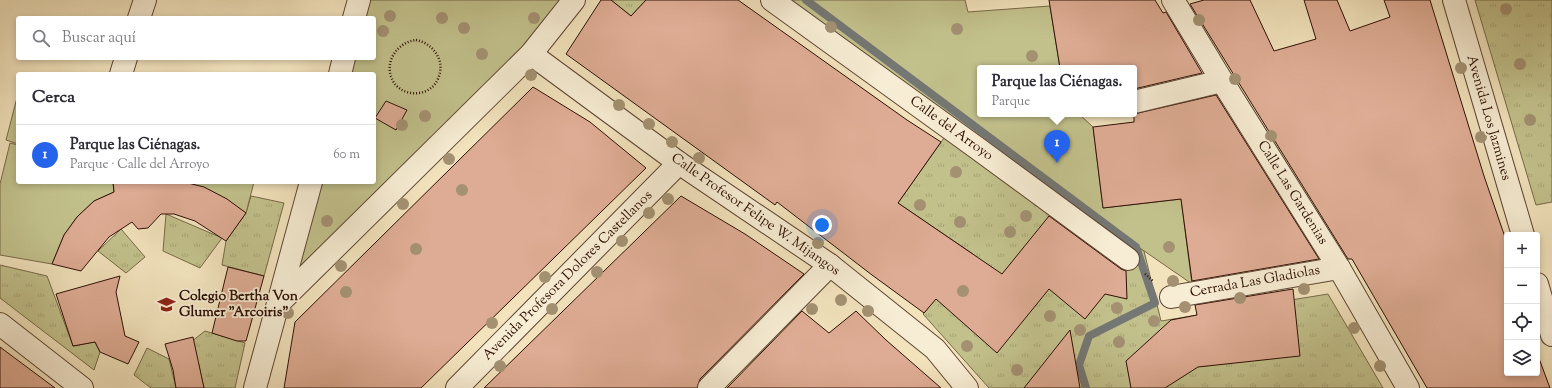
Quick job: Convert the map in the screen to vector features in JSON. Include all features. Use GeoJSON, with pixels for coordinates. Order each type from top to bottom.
{"type":"FeatureCollection","features":[{"type":"Feature","properties":{"kind":"street"},"geometry":{"type":"LineString","coordinates":[[140,16],[145,0]]}},
{"type":"Feature","properties":{"kind":"street"},"geometry":{"type":"LineString","coordinates":[[355,16],[359,0]]}},
{"type":"Feature","properties":{"kind":"street"},"geometry":{"type":"LineString","coordinates":[[279,303],[531,54],[574,0]]}},
{"type":"Feature","properties":{"kind":"street","name":"Calle del Arroyo"},"geometry":{"type":"LineString","coordinates":[[772,0],[1128,259]]}},
{"type":"Feature","properties":{"kind":"street","name":"Calle Las Gardenias"},"geometry":{"type":"LineString","coordinates":[[1173,0],[1222,82],[1339,268],[1408,388]]}},
{"type":"Feature","properties":{"kind":"street","name":"Avenida Los Jazmines"},"geometry":{"type":"LineString","coordinates":[[1454,0],[1522,232]]}},
{"type":"Feature","properties":{"kind":"street","name":"Calle Profesor Felipe W. Mijangos"},"geometry":{"type":"LineString","coordinates":[[531,54],[679,163],[830,265],[935,349],[967,388]]}},
{"type":"Feature","properties":{"kind":"street"},"geometry":{"type":"LineString","coordinates":[[122,72],[125,60]]}},
{"type":"Feature","properties":{"kind":"street"},"geometry":{"type":"LineString","coordinates":[[340,72],[344,60]]}},
{"type":"Feature","properties":{"kind":"street"},"geometry":{"type":"LineString","coordinates":[[1137,101],[1222,82]]}},
{"type":"Feature","properties":{"kind":"street","name":"Avenida Profesora Dolores Castellanos"},"geometry":{"type":"LineString","coordinates":[[457,388],[679,163]]}},
{"type":"Feature","properties":{"kind":"street"},"geometry":{"type":"LineString","coordinates":[[256,388],[310,184]]}},
{"type":"Feature","properties":{"kind":"street"},"geometry":{"type":"LineString","coordinates":[[708,388],[830,265]]}},
{"type":"Feature","properties":{"kind":"street","name":"Cerrada Las Gladiolas"},"geometry":{"type":"LineString","coordinates":[[1171,297],[1339,268]]}},
{"type":"Feature","properties":{"kind":"street"},"geometry":{"type":"LineString","coordinates":[[1540,294],[1552,335]]}},
{"type":"Feature","properties":{"kind":"street"},"geometry":{"type":"LineString","coordinates":[[0,324],[82,388]]}},
{"type":"Feature","properties":{"kind":"path"},"geometry":{"type":"LineString","coordinates":[[416,40],[428,44],[439,58],[441,71],[437,84],[425,93],[410,93],[401,89],[392,79],[390,68],[393,55],[408,41],[416,40]]}},
{"type":"Feature","properties":{"kind":"path"},"geometry":{"type":"LineString","coordinates":[[1128,259],[1171,297]]}},
{"type":"Feature","properties":{"kind":"green space"},"geometry":{"type":"Polygon","coordinates":[[[360,0],[570,0],[290,284],[315,184],[376,184],[376,72],[342,72],[346,60],[376,60],[376,16],[356,16],[360,0]]]}},
{"type":"Feature","properties":{"kind":"green space"},"geometry":{"type":"Polygon","coordinates":[[[611,0],[646,0],[631,16],[611,0]]]}},
{"type":"Feature","properties":{"kind":"green space"},"geometry":{"type":"Polygon","coordinates":[[[781,0],[965,0],[968,12],[1050,6],[1060,65],[977,65],[977,117],[1082,117],[1093,127],[1103,208],[1181,199],[1192,284],[781,0]]]}},
{"type":"Feature","properties":{"kind":"green space"},"geometry":{"type":"Polygon","coordinates":[[[1475,0],[1552,0],[1552,202],[1536,205],[1475,0]]]}},
{"type":"Feature","properties":{"kind":"green space"},"geometry":{"type":"Polygon","coordinates":[[[16,102],[16,143],[6,140],[16,102]]]}},
{"type":"Feature","properties":{"kind":"green space"},"geometry":{"type":"Polygon","coordinates":[[[956,121],[1144,251],[1161,321],[1328,294],[1383,388],[989,388],[923,314],[973,254],[898,203],[956,121]]]}},
{"type":"Feature","properties":{"kind":"green space"},"geometry":{"type":"Polygon","coordinates":[[[10,143],[16,144],[16,184],[113,184],[114,192],[94,201],[77,217],[64,235],[52,264],[0,255],[0,184],[10,143]]]}},
{"type":"Feature","properties":{"kind":"green space"},"geometry":{"type":"Polygon","coordinates":[[[190,184],[253,184],[246,213],[217,194],[190,184]]]}},
{"type":"Feature","properties":{"kind":"green space"},"geometry":{"type":"Polygon","coordinates":[[[251,196],[284,203],[264,276],[222,265],[226,241],[246,213],[251,196]]]}},
{"type":"Feature","properties":{"kind":"green space"},"geometry":{"type":"Polygon","coordinates":[[[166,214],[222,238],[200,268],[163,251],[166,214]]]}},
{"type":"Feature","properties":{"kind":"green space"},"geometry":{"type":"Polygon","coordinates":[[[121,229],[145,257],[126,273],[98,251],[121,229]]]}},
{"type":"Feature","properties":{"kind":"green space"},"geometry":{"type":"Polygon","coordinates":[[[0,265],[47,276],[73,346],[95,342],[100,352],[94,370],[0,298],[0,265]]]}},
{"type":"Feature","properties":{"kind":"green space"},"geometry":{"type":"Polygon","coordinates":[[[205,331],[245,343],[235,388],[204,388],[199,366],[187,345],[205,331]]]}},
{"type":"Feature","properties":{"kind":"green space"},"geometry":{"type":"Polygon","coordinates":[[[147,348],[169,359],[176,388],[151,388],[134,375],[147,348]]]}},
{"type":"Feature","properties":{"kind":"building"},"geometry":{"type":"Polygon","coordinates":[[[601,0],[611,0],[631,16],[646,0],[738,0],[907,120],[941,142],[898,203],[1002,274],[1049,216],[1121,269],[1126,271],[1127,299],[1105,294],[1085,319],[1049,289],[997,353],[936,299],[924,313],[777,202],[775,205],[566,54],[601,0]]]}},
{"type":"Feature","properties":{"kind":"building"},"geometry":{"type":"Polygon","coordinates":[[[1049,0],[1155,0],[1163,13],[1166,12],[1202,73],[1137,88],[1137,65],[1060,65],[1049,0]]]}},
{"type":"Feature","properties":{"kind":"building"},"geometry":{"type":"Polygon","coordinates":[[[1204,0],[1250,0],[1274,51],[1316,39],[1304,0],[1337,0],[1350,31],[1390,17],[1384,0],[1430,0],[1484,176],[1504,234],[1504,376],[1540,376],[1540,361],[1550,388],[1427,388],[1352,259],[1348,259],[1190,4],[1204,0]]]}},
{"type":"Feature","properties":{"kind":"building"},"geometry":{"type":"Polygon","coordinates":[[[533,87],[590,122],[646,168],[421,388],[284,388],[295,322],[533,87]]]}},
{"type":"Feature","properties":{"kind":"building"},"geometry":{"type":"Polygon","coordinates":[[[1216,95],[1319,259],[1192,281],[1181,199],[1103,208],[1093,127],[1134,122],[1134,117],[1137,117],[1137,113],[1216,95]]]}},
{"type":"Feature","properties":{"kind":"building"},"geometry":{"type":"Polygon","coordinates":[[[386,101],[407,110],[396,130],[376,119],[386,101]]]}},
{"type":"Feature","properties":{"kind":"building"},"geometry":{"type":"Polygon","coordinates":[[[113,184],[192,184],[204,187],[227,199],[246,213],[226,241],[195,221],[174,214],[161,214],[148,228],[138,229],[132,222],[109,237],[81,271],[52,264],[64,235],[77,217],[94,201],[114,192],[113,184]]]}},
{"type":"Feature","properties":{"kind":"building"},"geometry":{"type":"Polygon","coordinates":[[[681,196],[745,234],[804,274],[700,379],[697,388],[484,388],[681,196]]]}},
{"type":"Feature","properties":{"kind":"building"},"geometry":{"type":"Polygon","coordinates":[[[228,267],[264,276],[246,341],[237,341],[212,333],[228,267]]]}},
{"type":"Feature","properties":{"kind":"building"},"geometry":{"type":"Polygon","coordinates":[[[120,276],[116,292],[125,336],[139,342],[128,364],[100,352],[95,342],[73,346],[56,294],[120,276]]]}},
{"type":"Feature","properties":{"kind":"building"},"geometry":{"type":"Polygon","coordinates":[[[1293,289],[1300,356],[1198,367],[1165,388],[1131,388],[1126,361],[1171,320],[1197,315],[1195,305],[1293,289]]]}},
{"type":"Feature","properties":{"kind":"building"},"geometry":{"type":"Polygon","coordinates":[[[802,311],[829,333],[856,311],[886,340],[941,388],[727,388],[802,311]]]}},
{"type":"Feature","properties":{"kind":"building"},"geometry":{"type":"Polygon","coordinates":[[[1070,330],[1080,388],[1024,388],[1070,330]]]}},
{"type":"Feature","properties":{"kind":"building"},"geometry":{"type":"Polygon","coordinates":[[[193,337],[204,388],[176,388],[173,370],[165,344],[193,337]]]}},
{"type":"Feature","properties":{"kind":"building"},"geometry":{"type":"Polygon","coordinates":[[[0,347],[55,388],[0,388],[0,347]]]}},
{"type":"Feature","properties":{"kind":"waterway"},"geometry":{"type":"LineString","coordinates":[[806,0],[1136,247],[1155,303],[1089,336],[1079,365],[1086,388]]}},
{"type":"Feature","properties":{"kind":"place","name":"Parque las Ciénagas."},"geometry":{"type":"Point","coordinates":[1057,163]}},
{"type":"Feature","properties":{"kind":"place","name":"Colegio Bertha Von Glumer \"Arcoiris\""},"geometry":{"type":"Point","coordinates":[166,305]}}]}
